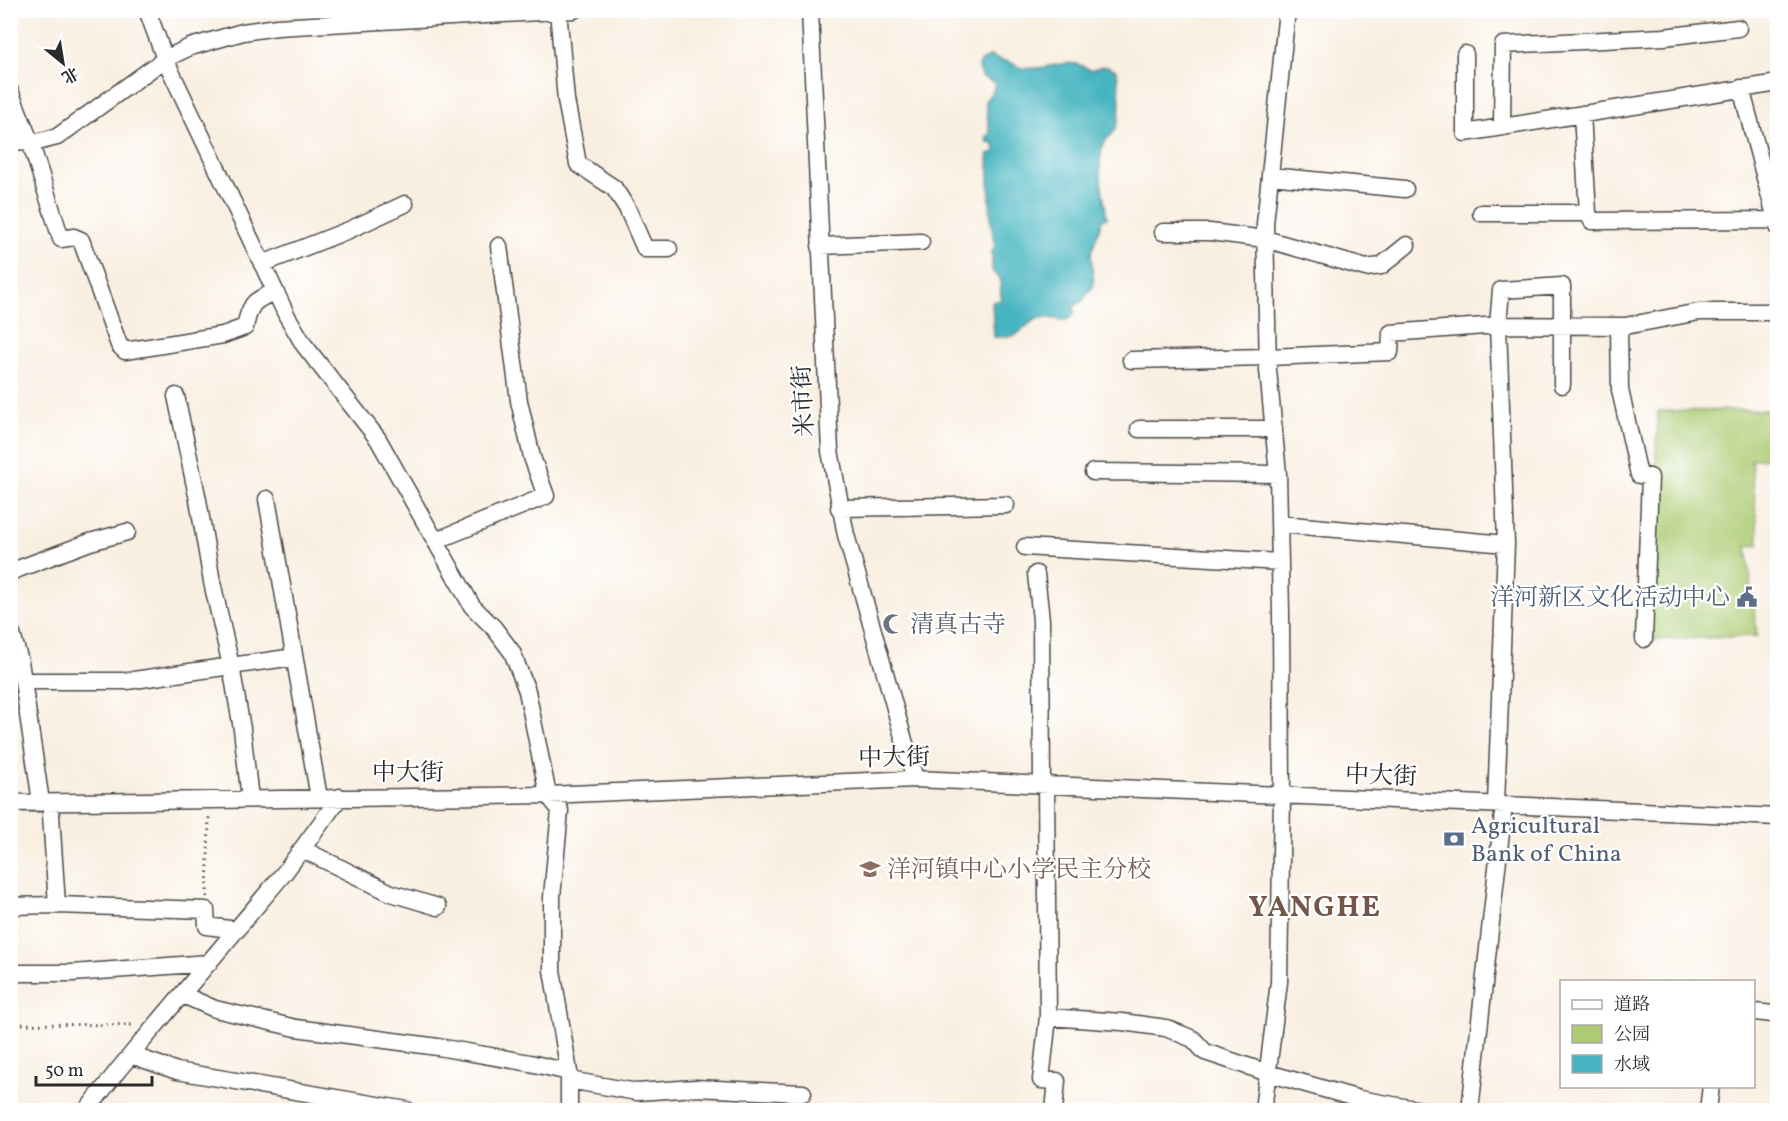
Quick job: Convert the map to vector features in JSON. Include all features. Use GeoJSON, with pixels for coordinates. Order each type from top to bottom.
{"type":"FeatureCollection","features":[{"type":"Feature","properties":{"kind":"street"},"geometry":{"type":"LineString","coordinates":[[147,10],[165,59],[275,292],[304,345],[378,439],[472,606],[494,628],[512,652],[527,691],[548,795],[560,810],[552,897],[552,970],[569,1076],[569,1110]]}},
{"type":"Feature","properties":{"kind":"street","name":"米市街"},"geometry":{"type":"LineString","coordinates":[[810,10],[830,451],[839,508],[867,616],[915,779]]}},
{"type":"Feature","properties":{"kind":"street"},"geometry":{"type":"LineString","coordinates":[[1263,1110],[1279,982],[1282,795],[1280,524],[1268,357],[1265,224],[1287,10]]}},
{"type":"Feature","properties":{"kind":"street"},"geometry":{"type":"LineString","coordinates":[[10,141],[57,137],[165,59],[190,47],[243,32],[278,27],[563,11],[566,100],[578,164],[614,188],[627,208],[645,249],[669,249]]}},
{"type":"Feature","properties":{"kind":"street"},"geometry":{"type":"LineString","coordinates":[[1502,127],[1503,45],[1664,37],[1737,28]]}},
{"type":"Feature","properties":{"kind":"street"},"geometry":{"type":"LineString","coordinates":[[1465,54],[1465,133],[1778,82]]}},
{"type":"Feature","properties":{"kind":"street"},"geometry":{"type":"LineString","coordinates":[[1582,114],[1588,213],[1592,221],[1777,223],[1741,88]]}},
{"type":"Feature","properties":{"kind":"street"},"geometry":{"type":"LineString","coordinates":[[10,92],[30,141],[61,239],[74,237],[81,240],[119,345],[125,351],[223,335],[245,327],[250,306],[259,298],[275,292]]}},
{"type":"Feature","properties":{"kind":"street"},"geometry":{"type":"LineString","coordinates":[[1270,176],[1405,189]]}},
{"type":"Feature","properties":{"kind":"street"},"geometry":{"type":"LineString","coordinates":[[262,264],[349,230],[405,204]]}},
{"type":"Feature","properties":{"kind":"street"},"geometry":{"type":"LineString","coordinates":[[1481,213],[1588,213]]}},
{"type":"Feature","properties":{"kind":"street"},"geometry":{"type":"LineString","coordinates":[[1163,232],[1210,232],[1265,239],[1366,268],[1380,266],[1407,245]]}},
{"type":"Feature","properties":{"kind":"street"},"geometry":{"type":"LineString","coordinates":[[820,246],[921,242]]}},
{"type":"Feature","properties":{"kind":"street"},"geometry":{"type":"LineString","coordinates":[[435,541],[546,496],[532,457],[519,401],[499,246]]}},
{"type":"Feature","properties":{"kind":"street"},"geometry":{"type":"LineString","coordinates":[[1470,1110],[1500,804],[1506,544],[1498,325],[1501,290],[1562,286],[1562,385]]}},
{"type":"Feature","properties":{"kind":"street"},"geometry":{"type":"LineString","coordinates":[[1131,360],[1390,352],[1391,333],[1498,325],[1619,327],[1699,312],[1778,312]]}},
{"type":"Feature","properties":{"kind":"street"},"geometry":{"type":"LineString","coordinates":[[1619,327],[1620,390],[1639,475],[1650,477],[1644,639]]}},
{"type":"Feature","properties":{"kind":"street"},"geometry":{"type":"LineString","coordinates":[[176,396],[198,500],[212,582],[231,666],[242,729],[250,799]]}},
{"type":"Feature","properties":{"kind":"street"},"geometry":{"type":"LineString","coordinates":[[1139,429],[1274,429]]}},
{"type":"Feature","properties":{"kind":"street"},"geometry":{"type":"LineString","coordinates":[[1093,472],[1278,474]]}},
{"type":"Feature","properties":{"kind":"street"},"geometry":{"type":"LineString","coordinates":[[267,499],[319,798]]}},
{"type":"Feature","properties":{"kind":"street"},"geometry":{"type":"LineString","coordinates":[[839,508],[1006,505]]}},
{"type":"Feature","properties":{"kind":"street"},"geometry":{"type":"LineString","coordinates":[[1280,524],[1506,544]]}},
{"type":"Feature","properties":{"kind":"street"},"geometry":{"type":"LineString","coordinates":[[10,572],[90,542],[128,532]]}},
{"type":"Feature","properties":{"kind":"street"},"geometry":{"type":"LineString","coordinates":[[1025,548],[1280,562]]}},
{"type":"Feature","properties":{"kind":"street"},"geometry":{"type":"LineString","coordinates":[[1036,574],[1041,620],[1048,1017],[1041,1080],[1057,1081],[1054,1110]]}},
{"type":"Feature","properties":{"kind":"street"},"geometry":{"type":"LineString","coordinates":[[10,628],[23,681],[46,809],[57,905]]}},
{"type":"Feature","properties":{"kind":"street"},"geometry":{"type":"LineString","coordinates":[[23,681],[127,681],[294,657]]}},
{"type":"Feature","properties":{"kind":"street","name":"中大街"},"geometry":{"type":"LineString","coordinates":[[10,803],[46,809],[250,799],[548,795],[915,779],[1778,817]]}},
{"type":"Feature","properties":{"kind":"street"},"geometry":{"type":"LineString","coordinates":[[87,1110],[285,872],[340,797]]}},
{"type":"Feature","properties":{"kind":"street"},"geometry":{"type":"LineString","coordinates":[[302,849],[391,893],[438,908]]}},
{"type":"Feature","properties":{"kind":"street"},"geometry":{"type":"LineString","coordinates":[[10,906],[57,905],[206,910],[207,926],[237,930]]}},
{"type":"Feature","properties":{"kind":"street"},"geometry":{"type":"LineString","coordinates":[[10,973],[72,973],[209,963]]}},
{"type":"Feature","properties":{"kind":"street"},"geometry":{"type":"LineString","coordinates":[[183,995],[215,1009],[296,1028],[438,1047],[530,1063],[569,1076],[637,1092],[695,1088],[803,1093]]}},
{"type":"Feature","properties":{"kind":"street"},"geometry":{"type":"LineString","coordinates":[[1755,1012],[1774,1014]]}},
{"type":"Feature","properties":{"kind":"street"},"geometry":{"type":"LineString","coordinates":[[1048,1017],[1122,1022],[1166,1028],[1194,1039],[1204,1052],[1268,1073],[1359,1099],[1421,1110]]}},
{"type":"Feature","properties":{"kind":"street"},"geometry":{"type":"LineString","coordinates":[[131,1055],[177,1071],[407,1110]]}},
{"type":"Feature","properties":{"kind":"street"},"geometry":{"type":"LineString","coordinates":[[1708,1110],[1711,1088]]}},
{"type":"Feature","properties":{"kind":"path"},"geometry":{"type":"LineString","coordinates":[[206,910],[209,814]]}},
{"type":"Feature","properties":{"kind":"path"},"geometry":{"type":"LineString","coordinates":[[10,1024],[156,1026]]}},
{"type":"Feature","properties":{"kind":"green space"},"geometry":{"type":"Polygon","coordinates":[[[1768,410],[1772,457],[1751,460],[1759,544],[1747,547],[1757,636],[1648,640],[1658,411],[1768,410]]]}},
{"type":"Feature","properties":{"kind":"water"},"geometry":{"type":"Polygon","coordinates":[[[991,56],[1022,68],[1032,69],[1065,63],[1082,65],[1091,70],[1101,66],[1110,67],[1117,71],[1120,109],[1114,132],[1104,143],[1101,154],[1101,182],[1107,218],[1102,220],[1091,253],[1094,285],[1083,300],[1073,308],[1075,313],[1071,317],[1063,320],[1045,317],[1036,319],[1015,335],[1006,337],[994,337],[992,302],[1001,300],[1000,278],[992,271],[992,252],[995,246],[991,223],[988,154],[995,152],[994,143],[987,142],[986,136],[990,134],[985,101],[993,91],[995,83],[981,76],[978,69],[979,63],[991,56]]]}},
{"type":"Feature","properties":{"kind":"place","name":"洋河新区文化活动中心"},"geometry":{"type":"Point","coordinates":[1747,597]}},
{"type":"Feature","properties":{"kind":"place","name":"清真古寺"},"geometry":{"type":"Point","coordinates":[893,624]}},
{"type":"Feature","properties":{"kind":"place","name":"Agricultural Bank of China"},"geometry":{"type":"Point","coordinates":[1454,839]}},
{"type":"Feature","properties":{"kind":"place","name":"洋河镇中心小学民主分校"},"geometry":{"type":"Point","coordinates":[870,869]}},
{"type":"Feature","properties":{"kind":"district","name":"YANGHE"},"geometry":{"type":"Point","coordinates":[1315,906]}}]}
